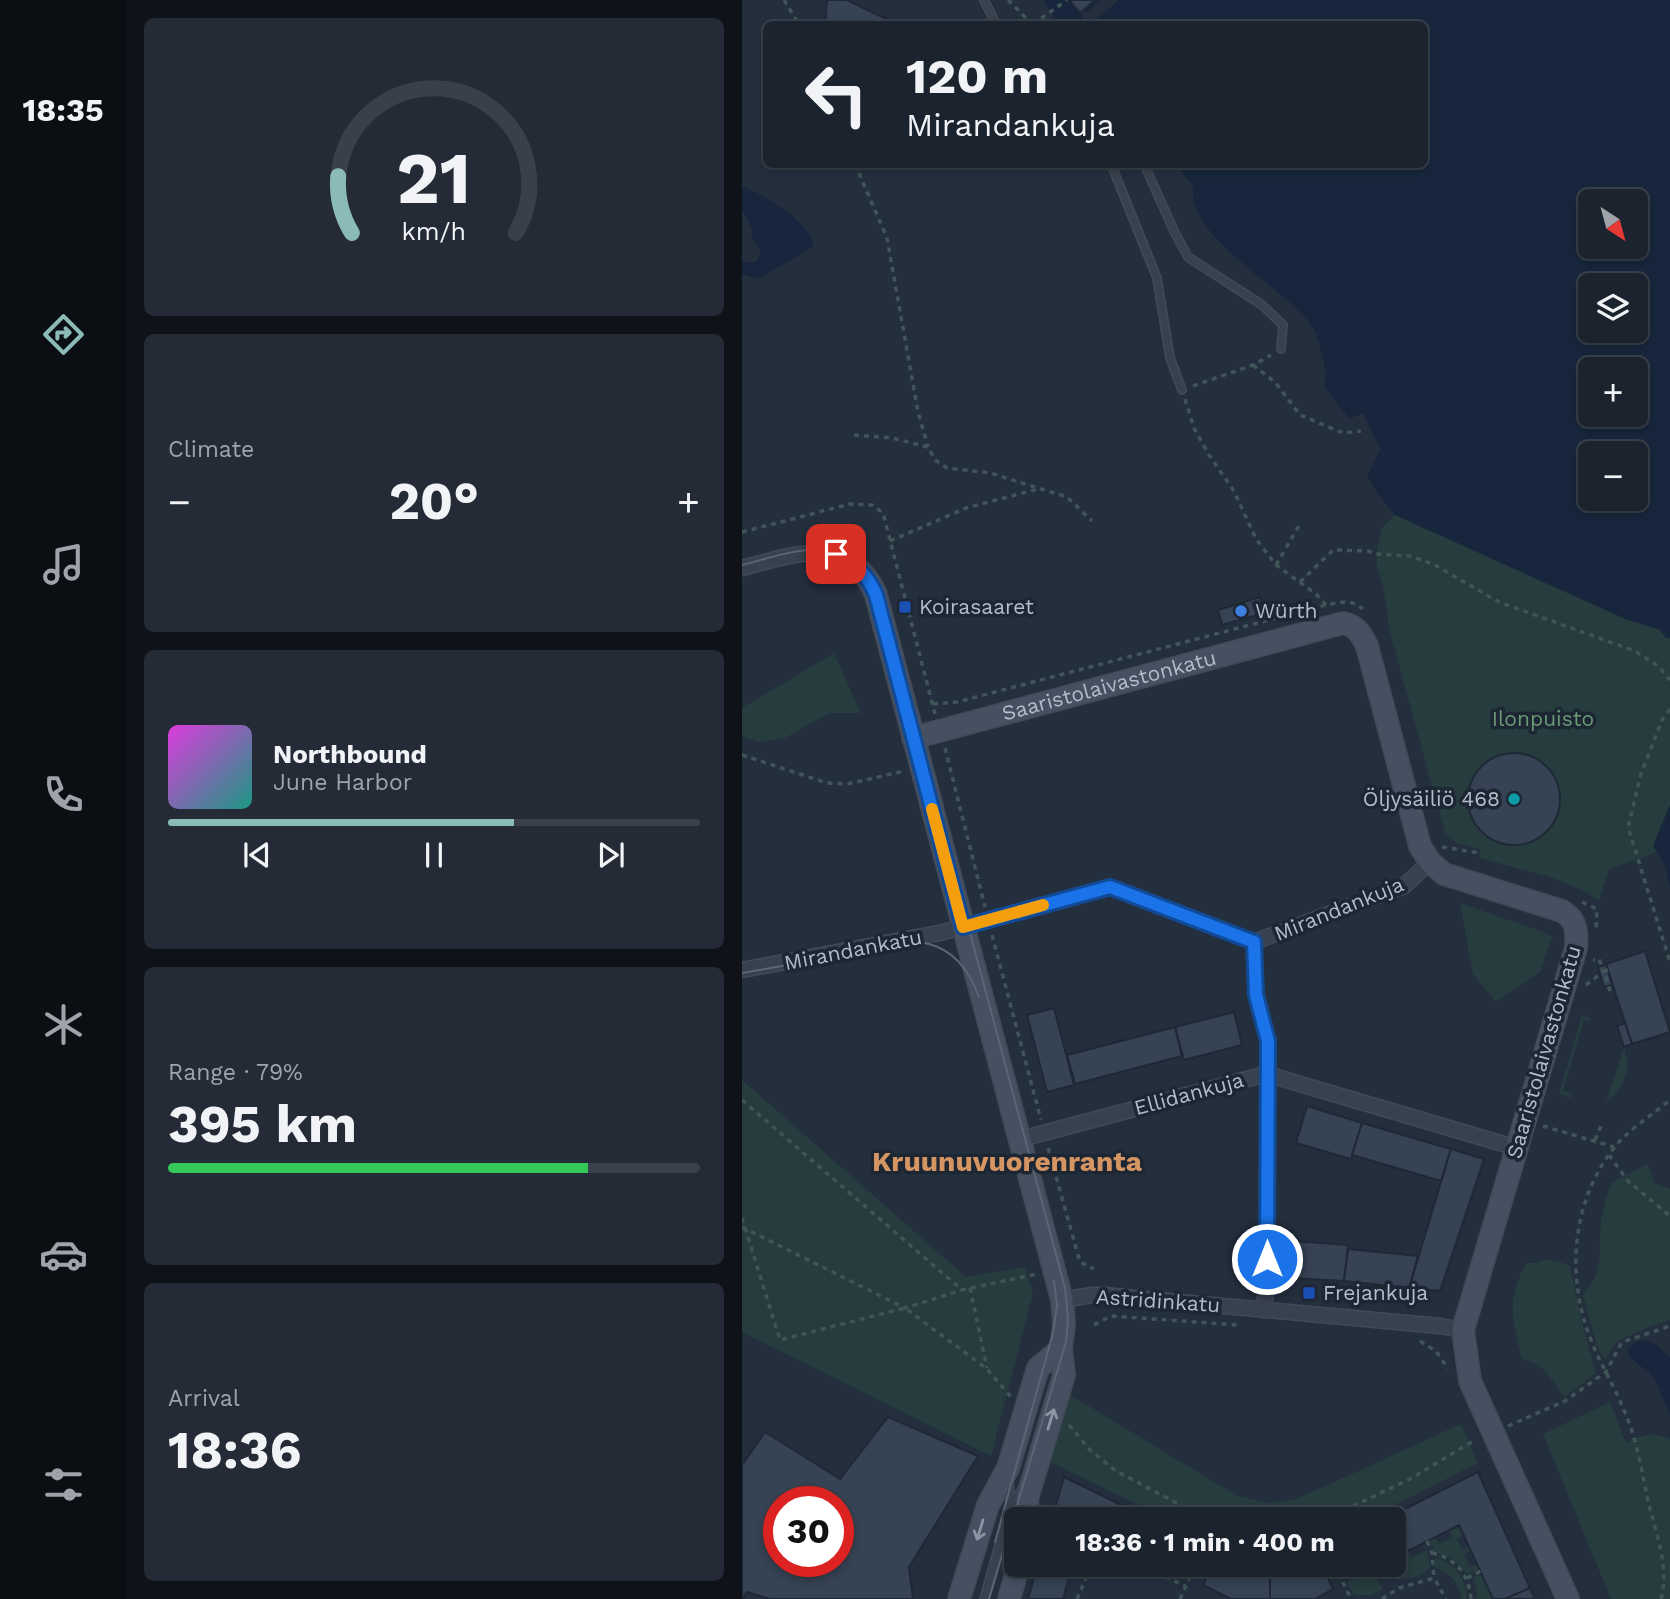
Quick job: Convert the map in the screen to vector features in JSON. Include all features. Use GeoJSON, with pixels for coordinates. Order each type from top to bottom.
{"type":"FeatureCollection","features":[{"type":"Feature","properties":{"kind":"street"},"geometry":{"type":"LineString","coordinates":[[742,568],[812,551],[836,554],[861,570],[872,586],[1062,1300],[1064,1324],[1061,1349],[1064,1375],[1031,1484],[1027,1507]]}},
{"type":"Feature","properties":{"kind":"street"},"geometry":{"type":"LineString","coordinates":[[1343,623],[1353,625],[1367,646],[1420,846],[1432,854]]}},
{"type":"Feature","properties":{"kind":"street","name":"Saaristolaivastonkatu"},"geometry":{"type":"LineString","coordinates":[[913,737],[1343,623]]}},
{"type":"Feature","properties":{"kind":"street","name":"Saaristolaivastonkatu"},"geometry":{"type":"LineString","coordinates":[[1432,854],[1444,874],[1562,911],[1570,916],[1577,932],[1576,948],[1463,1330],[1480,1434],[1568,1599]]}},
{"type":"Feature","properties":{"kind":"street","name":"Mirandankuja"},"geometry":{"type":"LineString","coordinates":[[963,927],[1110,887],[1254,942],[1404,886],[1432,854]]}},
{"type":"Feature","properties":{"kind":"street","name":"Mirandankatu"},"geometry":{"type":"LineString","coordinates":[[742,970],[963,927]]}},
{"type":"Feature","properties":{"kind":"street"},"geometry":{"type":"LineString","coordinates":[[1254,942],[1256,995],[1268,1041],[1267,1285],[1263,1310]]}},
{"type":"Feature","properties":{"kind":"street","name":"Ellidankuja"},"geometry":{"type":"LineString","coordinates":[[1021,1139],[1266,1073],[1517,1147]]}},
{"type":"Feature","properties":{"kind":"street","name":"Astridinkatu"},"geometry":{"type":"LineString","coordinates":[[1062,1300],[1104,1295],[1463,1330]]}},
{"type":"Feature","properties":{"kind":"street"},"geometry":{"type":"LineString","coordinates":[[959,1599],[988,1505],[1008,1468],[1038,1368],[1061,1349]]}},
{"type":"Feature","properties":{"kind":"street"},"geometry":{"type":"LineString","coordinates":[[1009,1599],[1015,1577]]}},
{"type":"Feature","properties":{"kind":"lane"},"geometry":{"type":"LineString","coordinates":[[984,0],[994,21]]}},
{"type":"Feature","properties":{"kind":"lane"},"geometry":{"type":"LineString","coordinates":[[1113,168],[1157,278],[1170,358],[1182,390]]}},
{"type":"Feature","properties":{"kind":"lane"},"geometry":{"type":"LineString","coordinates":[[1146,168],[1188,257],[1262,305],[1283,325],[1282,349]]}},
{"type":"Feature","properties":{"kind":"lane"},"geometry":{"type":"LineString","coordinates":[[1008,1468],[1010,1506]]}},
{"type":"Feature","properties":{"kind":"lane"},"geometry":{"type":"LineString","coordinates":[[984,1599],[1010,1506],[1021,1489],[1031,1484]]}},
{"type":"Feature","properties":{"kind":"path"},"geometry":{"type":"LineString","coordinates":[[784,0],[797,21]]}},
{"type":"Feature","properties":{"kind":"path"},"geometry":{"type":"LineString","coordinates":[[1007,0],[1029,21]]}},
{"type":"Feature","properties":{"kind":"path"},"geometry":{"type":"LineString","coordinates":[[1036,21],[1067,0]]}},
{"type":"Feature","properties":{"kind":"path"},"geometry":{"type":"LineString","coordinates":[[857,168],[887,238],[918,412],[928,447],[935,460],[947,468],[990,473],[1067,497],[1091,521]]}},
{"type":"Feature","properties":{"kind":"path"},"geometry":{"type":"LineString","coordinates":[[1282,349],[1253,365],[1182,390],[1194,428],[1209,456],[1234,491],[1256,538],[1276,565],[1300,582],[1343,623]]}},
{"type":"Feature","properties":{"kind":"path"},"geometry":{"type":"LineString","coordinates":[[1253,365],[1275,382],[1300,415],[1343,433],[1361,431]]}},
{"type":"Feature","properties":{"kind":"path"},"geometry":{"type":"LineString","coordinates":[[854,435],[891,438],[928,447]]}},
{"type":"Feature","properties":{"kind":"path"},"geometry":{"type":"LineString","coordinates":[[889,541],[966,508],[1040,488]]}},
{"type":"Feature","properties":{"kind":"path"},"geometry":{"type":"LineString","coordinates":[[742,532],[850,504],[872,505],[883,513],[980,894],[1080,1262],[1094,1269]]}},
{"type":"Feature","properties":{"kind":"path"},"geometry":{"type":"LineString","coordinates":[[1276,565],[1300,524]]}},
{"type":"Feature","properties":{"kind":"path"},"geometry":{"type":"LineString","coordinates":[[1300,582],[1333,550],[1410,556],[1433,564],[1499,602],[1635,650],[1658,666],[1670,680]]}},
{"type":"Feature","properties":{"kind":"path"},"geometry":{"type":"LineString","coordinates":[[933,704],[957,702],[1326,605],[1346,601],[1358,605],[1370,615]]}},
{"type":"Feature","properties":{"kind":"path"},"geometry":{"type":"LineString","coordinates":[[1670,709],[1662,720],[1641,774],[1628,827],[1670,962]]}},
{"type":"Feature","properties":{"kind":"path"},"geometry":{"type":"LineString","coordinates":[[742,755],[827,783],[847,784],[921,768]]}},
{"type":"Feature","properties":{"kind":"path"},"geometry":{"type":"LineString","coordinates":[[1432,854],[1480,853]]}},
{"type":"Feature","properties":{"kind":"path"},"geometry":{"type":"LineString","coordinates":[[1593,960],[1599,960],[1606,971],[1610,991]]}},
{"type":"Feature","properties":{"kind":"path"},"geometry":{"type":"LineString","coordinates":[[1586,985],[1606,971]]}},
{"type":"Feature","properties":{"kind":"path"},"geometry":{"type":"LineString","coordinates":[[742,1100],[962,1290]]}},
{"type":"Feature","properties":{"kind":"path"},"geometry":{"type":"LineString","coordinates":[[1661,1599],[1664,1587],[1662,1553],[1624,1408],[1590,1339],[1580,1301],[1576,1252],[1578,1227],[1584,1206],[1609,1155],[1614,1147],[1670,1100]]}},
{"type":"Feature","properties":{"kind":"path"},"geometry":{"type":"LineString","coordinates":[[1543,1126],[1614,1147]]}},
{"type":"Feature","properties":{"kind":"path"},"geometry":{"type":"LineString","coordinates":[[1594,1141],[1601,1126]]}},
{"type":"Feature","properties":{"kind":"path"},"geometry":{"type":"LineString","coordinates":[[1609,1155],[1628,1181],[1670,1216]]}},
{"type":"Feature","properties":{"kind":"path"},"geometry":{"type":"LineString","coordinates":[[742,1218],[780,1340],[905,1308],[962,1290],[1036,1274]]}},
{"type":"Feature","properties":{"kind":"path"},"geometry":{"type":"LineString","coordinates":[[744,1228],[905,1308],[987,1369],[1016,1404]]}},
{"type":"Feature","properties":{"kind":"path"},"geometry":{"type":"LineString","coordinates":[[970,1288],[987,1369]]}},
{"type":"Feature","properties":{"kind":"path"},"geometry":{"type":"LineString","coordinates":[[1094,1325],[1111,1316],[1247,1325]]}},
{"type":"Feature","properties":{"kind":"path"},"geometry":{"type":"LineString","coordinates":[[1351,1507],[1410,1479],[1480,1434],[1565,1401],[1606,1372],[1622,1342],[1670,1325]]}},
{"type":"Feature","properties":{"kind":"path"},"geometry":{"type":"LineString","coordinates":[[1413,1338],[1437,1352],[1450,1374]]}},
{"type":"Feature","properties":{"kind":"path"},"geometry":{"type":"LineString","coordinates":[[1063,1419],[1090,1450],[1116,1471],[1184,1507]]}},
{"type":"Feature","properties":{"kind":"path"},"geometry":{"type":"LineString","coordinates":[[1479,1450],[1480,1434]]}},
{"type":"Feature","properties":{"kind":"path"},"geometry":{"type":"LineString","coordinates":[[1427,1541],[1432,1553],[1434,1578],[1446,1599]]}},
{"type":"Feature","properties":{"kind":"path"},"geometry":{"type":"LineString","coordinates":[[1432,1553],[1452,1561],[1466,1578],[1471,1599]]}},
{"type":"Feature","properties":{"kind":"path"},"geometry":{"type":"LineString","coordinates":[[1466,1578],[1481,1572]]}},
{"type":"Feature","properties":{"kind":"path"},"geometry":{"type":"LineString","coordinates":[[1077,1599],[1087,1577]]}},
{"type":"Feature","properties":{"kind":"path"},"geometry":{"type":"LineString","coordinates":[[1166,1577],[1185,1586]]}},
{"type":"Feature","properties":{"kind":"path"},"geometry":{"type":"LineString","coordinates":[[1180,1599],[1190,1577]]}},
{"type":"Feature","properties":{"kind":"path"},"geometry":{"type":"LineString","coordinates":[[1340,1577],[1351,1599]]}},
{"type":"Feature","properties":{"kind":"path"},"geometry":{"type":"LineString","coordinates":[[1382,1599],[1399,1588],[1434,1578]]}},
{"type":"Feature","properties":{"kind":"path"},"geometry":{"type":"LineString","coordinates":[[1664,1587],[1670,1591]]}},
{"type":"Feature","properties":{"kind":"green space","name":"Ilonpuisto"},"geometry":{"type":"Polygon","coordinates":[[[1395,515],[1628,620],[1659,629],[1666,638],[1670,638],[1670,805],[1653,845],[1657,852],[1609,869],[1599,901],[1559,880],[1479,858],[1480,849],[1457,843],[1445,833],[1390,632],[1383,586],[1377,567],[1376,554],[1382,528],[1395,515]]]}},
{"type":"Feature","properties":{"kind":"green space"},"geometry":{"type":"Polygon","coordinates":[[[834,653],[861,713],[829,713],[785,738],[759,742],[742,736],[742,708],[834,653]]]}},
{"type":"Feature","properties":{"kind":"green space"},"geometry":{"type":"Polygon","coordinates":[[[1460,903],[1546,933],[1553,938],[1541,971],[1496,1002],[1473,974],[1460,903]]]}},
{"type":"Feature","properties":{"kind":"green space"},"geometry":{"type":"Polygon","coordinates":[[[1582,1015],[1591,1018],[1590,1021],[1584,1020],[1563,1090],[1572,1094],[1571,1098],[1559,1094],[1582,1015]]]}},
{"type":"Feature","properties":{"kind":"green space"},"geometry":{"type":"Polygon","coordinates":[[[1624,1047],[1627,1072],[1618,1090],[1606,1104],[1624,1047]]]}},
{"type":"Feature","properties":{"kind":"green space"},"geometry":{"type":"Polygon","coordinates":[[[742,1080],[966,1277],[1025,1267],[1033,1293],[991,1456],[742,1332],[742,1080]]]}},
{"type":"Feature","properties":{"kind":"green space"},"geometry":{"type":"Polygon","coordinates":[[[1648,1164],[1654,1183],[1670,1189],[1670,1320],[1616,1342],[1605,1360],[1597,1346],[1583,1295],[1596,1275],[1600,1256],[1600,1227],[1611,1183],[1648,1164]]]}},
{"type":"Feature","properties":{"kind":"green space"},"geometry":{"type":"Polygon","coordinates":[[[1548,1259],[1570,1265],[1596,1373],[1564,1397],[1542,1368],[1522,1359],[1514,1321],[1513,1300],[1526,1263],[1548,1259]]]}},
{"type":"Feature","properties":{"kind":"green space"},"geometry":{"type":"Polygon","coordinates":[[[1069,1394],[1237,1496],[1269,1503],[1297,1499],[1461,1424],[1478,1463],[1391,1507],[1143,1507],[1050,1462],[1069,1394]]]}},
{"type":"Feature","properties":{"kind":"green space"},"geometry":{"type":"Polygon","coordinates":[[[1610,1402],[1626,1443],[1648,1435],[1670,1439],[1670,1599],[1611,1599],[1543,1434],[1610,1402]]]}},
{"type":"Feature","properties":{"kind":"green space"},"geometry":{"type":"Polygon","coordinates":[[[1459,1525],[1464,1535],[1457,1539],[1462,1550],[1469,1547],[1470,1551],[1464,1554],[1470,1567],[1477,1564],[1480,1569],[1467,1575],[1452,1558],[1435,1552],[1429,1540],[1435,1537],[1439,1544],[1452,1538],[1449,1530],[1459,1525]]]}},
{"type":"Feature","properties":{"kind":"green space"},"geometry":{"type":"Polygon","coordinates":[[[1427,1550],[1430,1567],[1423,1574],[1404,1579],[1394,1579],[1393,1577],[1406,1577],[1406,1552],[1408,1551],[1412,1558],[1427,1550]]]}},
{"type":"Feature","properties":{"kind":"green space"},"geometry":{"type":"Polygon","coordinates":[[[1435,1558],[1448,1563],[1458,1572],[1467,1599],[1461,1599],[1453,1579],[1435,1567],[1435,1558]]]}},
{"type":"Feature","properties":{"kind":"green space"},"geometry":{"type":"Polygon","coordinates":[[[1482,1574],[1493,1599],[1473,1599],[1478,1598],[1473,1578],[1482,1574]]]}},
{"type":"Feature","properties":{"kind":"green space"},"geometry":{"type":"Polygon","coordinates":[[[1357,1577],[1375,1577],[1383,1589],[1371,1595],[1354,1595],[1347,1582],[1357,1577]]]}},
{"type":"Feature","properties":{"kind":"water"},"geometry":{"type":"Polygon","coordinates":[[[1043,0],[1670,0],[1670,638],[1666,638],[1659,629],[1628,620],[1395,515],[1377,493],[1367,475],[1381,450],[1363,413],[1349,419],[1324,386],[1325,367],[1313,328],[1298,310],[1220,242],[1205,224],[1195,205],[1193,186],[1182,168],[1428,168],[1428,21],[1057,21],[1043,0]]]}},
{"type":"Feature","properties":{"kind":"water"},"geometry":{"type":"Polygon","coordinates":[[[742,186],[785,210],[804,228],[814,246],[759,279],[742,274],[742,261],[757,261],[761,251],[751,237],[753,230],[742,210],[742,186]]]}},
{"type":"Feature","properties":{"kind":"water"},"geometry":{"type":"Polygon","coordinates":[[[1670,805],[1670,887],[1665,866],[1653,846],[1670,805]]]}},
{"type":"Feature","properties":{"kind":"water"},"geometry":{"type":"Polygon","coordinates":[[[1643,1340],[1655,1344],[1670,1357],[1670,1413],[1653,1377],[1635,1362],[1627,1349],[1635,1342],[1643,1340]]]}},
{"type":"Feature","properties":{"kind":"pier"},"geometry":{"type":"Polygon","coordinates":[[[1101,0],[1119,0],[1094,21],[1085,21],[1081,12],[1083,10],[1086,13],[1101,0]]]}},
{"type":"Feature","properties":{"kind":"building"},"geometry":{"type":"Polygon","coordinates":[[[827,0],[847,0],[891,21],[825,21],[827,0]]]}},
{"type":"Feature","properties":{"kind":"building"},"geometry":{"type":"Polygon","coordinates":[[[1069,0],[1095,0],[1080,13],[1069,0]]]}},
{"type":"Feature","properties":{"kind":"building","name":"Würth"},"geometry":{"type":"Polygon","coordinates":[[[1260,597],[1265,613],[1222,625],[1218,610],[1260,597]]]}},
{"type":"Feature","properties":{"kind":"building","name":"Öljysäiliö 468"},"geometry":{"type":"Polygon","coordinates":[[[1514,753],[1532,756],[1547,766],[1557,781],[1560,799],[1557,817],[1547,832],[1532,842],[1514,845],[1496,842],[1481,832],[1471,817],[1468,799],[1471,781],[1481,766],[1496,756],[1514,753]]]}},
{"type":"Feature","properties":{"kind":"building"},"geometry":{"type":"Polygon","coordinates":[[[1645,951],[1670,1032],[1632,1044],[1606,964],[1645,951]]]}},
{"type":"Feature","properties":{"kind":"building"},"geometry":{"type":"Polygon","coordinates":[[[1606,964],[1612,985],[1604,987],[1598,967],[1606,964]]]}},
{"type":"Feature","properties":{"kind":"building"},"geometry":{"type":"Polygon","coordinates":[[[1054,1008],[1074,1085],[1047,1092],[1027,1015],[1054,1008]]]}},
{"type":"Feature","properties":{"kind":"building"},"geometry":{"type":"Polygon","coordinates":[[[1234,1012],[1242,1045],[1184,1060],[1175,1027],[1234,1012]]]}},
{"type":"Feature","properties":{"kind":"building"},"geometry":{"type":"Polygon","coordinates":[[[1625,1023],[1632,1044],[1624,1047],[1617,1026],[1625,1023]]]}},
{"type":"Feature","properties":{"kind":"building"},"geometry":{"type":"Polygon","coordinates":[[[1175,1027],[1182,1056],[1075,1084],[1067,1055],[1175,1027]]]}},
{"type":"Feature","properties":{"kind":"building"},"geometry":{"type":"Polygon","coordinates":[[[1307,1106],[1362,1123],[1351,1159],[1296,1143],[1307,1106]]]}},
{"type":"Feature","properties":{"kind":"building"},"geometry":{"type":"Polygon","coordinates":[[[1362,1123],[1451,1149],[1441,1181],[1352,1155],[1362,1123]]]}},
{"type":"Feature","properties":{"kind":"building"},"geometry":{"type":"Polygon","coordinates":[[[1451,1149],[1484,1159],[1440,1291],[1409,1288],[1451,1149]]]}},
{"type":"Feature","properties":{"kind":"building"},"geometry":{"type":"Polygon","coordinates":[[[1293,1241],[1348,1245],[1344,1281],[1290,1278],[1293,1241]]]}},
{"type":"Feature","properties":{"kind":"building"},"geometry":{"type":"Polygon","coordinates":[[[1348,1249],[1418,1256],[1409,1288],[1344,1281],[1348,1249]]]}},
{"type":"Feature","properties":{"kind":"building"},"geometry":{"type":"Polygon","coordinates":[[[888,1417],[978,1456],[909,1567],[913,1599],[770,1599],[747,1592],[742,1599],[742,1465],[765,1432],[840,1479],[888,1417]]]}},
{"type":"Feature","properties":{"kind":"building"},"geometry":{"type":"Polygon","coordinates":[[[1478,1472],[1530,1588],[1505,1599],[1493,1599],[1459,1525],[1406,1552],[1406,1508],[1478,1472]]]}},
{"type":"Feature","properties":{"kind":"building"},"geometry":{"type":"Polygon","coordinates":[[[1064,1477],[1125,1507],[1055,1507],[1064,1477]]]}},
{"type":"Feature","properties":{"kind":"building"},"geometry":{"type":"Polygon","coordinates":[[[1034,1577],[1069,1577],[1063,1599],[1028,1599],[1034,1577]]]}},
{"type":"Feature","properties":{"kind":"building"},"geometry":{"type":"Polygon","coordinates":[[[1207,1577],[1268,1577],[1270,1599],[1231,1599],[1203,1585],[1207,1577]]]}},
{"type":"Feature","properties":{"kind":"building"},"geometry":{"type":"Polygon","coordinates":[[[1327,1577],[1333,1589],[1315,1599],[1270,1599],[1270,1578],[1327,1577]]]}},
{"type":"Feature","properties":{"kind":"building"},"geometry":{"type":"Polygon","coordinates":[[[1530,1588],[1535,1599],[1505,1599],[1530,1588]]]}},
{"type":"Feature","properties":{"kind":"tram line"},"geometry":{"type":"LineString","coordinates":[[742,565],[798,551],[833,551],[849,557],[864,568],[877,585],[1065,1288],[1068,1319],[1066,1342],[989,1599]]}},
{"type":"Feature","properties":{"kind":"tram line"},"geometry":{"type":"LineString","coordinates":[[742,973],[892,944],[920,942],[938,947],[954,957],[966,971],[979,997]]}},
{"type":"Feature","properties":{"kind":"tram line"},"geometry":{"type":"LineString","coordinates":[[995,1542],[1053,1333],[1057,1305],[1054,1281]]}},
{"type":"Feature","properties":{"kind":"slow traffic"},"geometry":{"type":"LineString","coordinates":[[932,809],[963,927],[1043,905]]}},
{"type":"Feature","properties":{"kind":"place","name":"Koirasaaret"},"geometry":{"type":"Point","coordinates":[905,607]}},
{"type":"Feature","properties":{"kind":"place","name":"Würth"},"geometry":{"type":"Point","coordinates":[1241,611]}},
{"type":"Feature","properties":{"kind":"place","name":"Öljysäiliö 468"},"geometry":{"type":"Point","coordinates":[1514,799]}},
{"type":"Feature","properties":{"kind":"place","name":"Frejankuja"},"geometry":{"type":"Point","coordinates":[1309,1293]}},
{"type":"Feature","properties":{"kind":"district","name":"Kruunuvuorenranta"},"geometry":{"type":"Point","coordinates":[1007,1161]}},
{"type":"Feature","properties":{"kind":"route"},"geometry":{"type":"LineString","coordinates":[[836,554],[861,570],[876,595],[963,927],[1110,887],[1254,942],[1256,995],[1268,1041],[1267,1259]]}}]}
